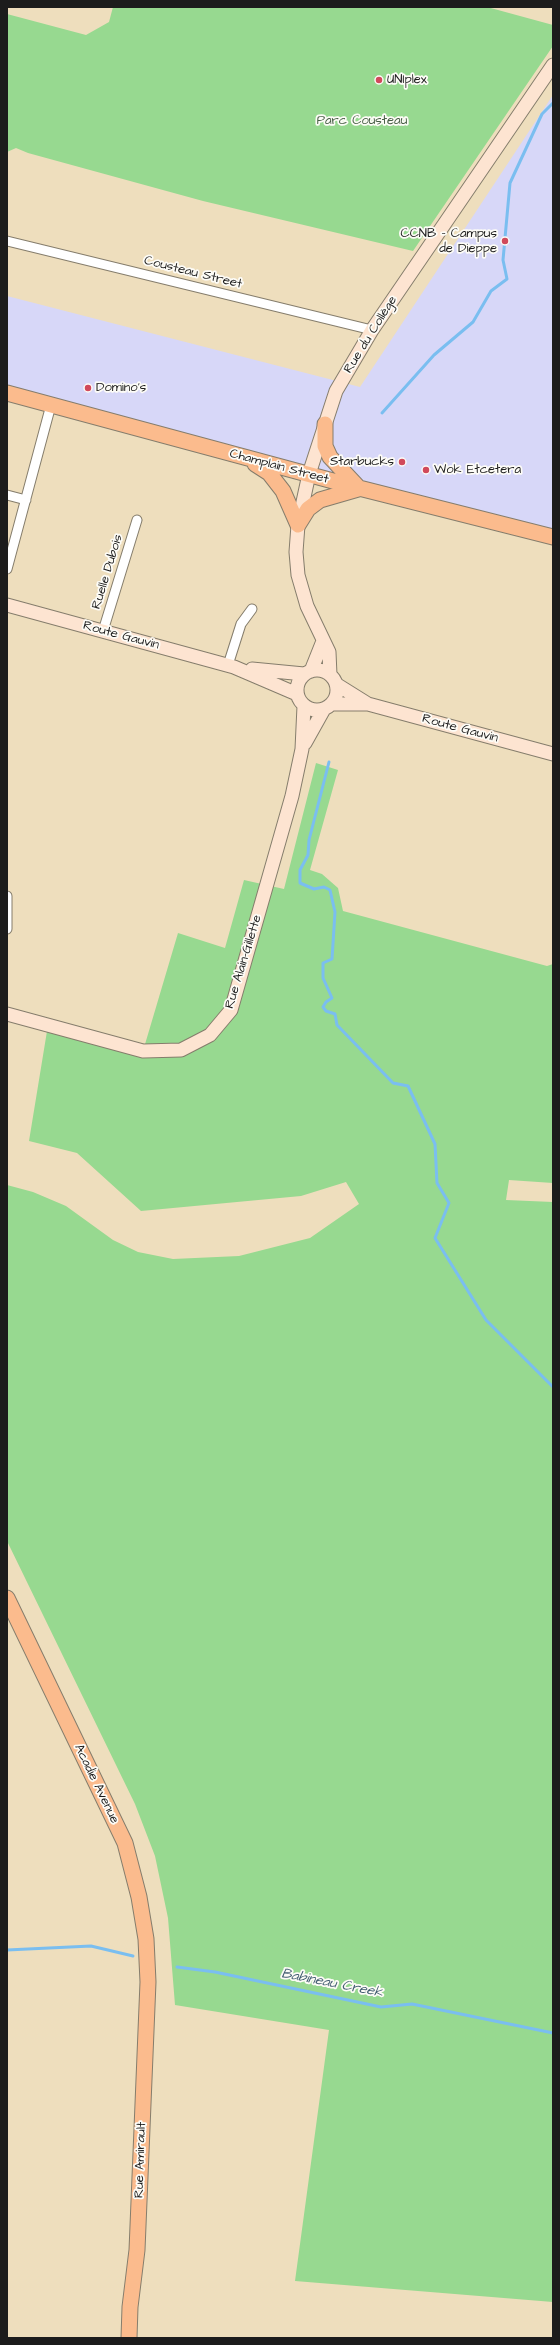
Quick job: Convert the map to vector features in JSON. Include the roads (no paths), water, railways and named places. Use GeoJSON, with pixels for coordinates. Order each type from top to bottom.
{"type":"FeatureCollection","features":[{"type":"Feature","properties":{"kind":"main road","name":"Champlain Street"},"geometry":{"type":"LineString","coordinates":[[7,393],[359,488],[553,536]]}},
{"type":"Feature","properties":{"kind":"main road"},"geometry":{"type":"LineString","coordinates":[[298,525],[308,509],[320,500],[359,488],[330,457],[325,446],[325,424]]}},
{"type":"Feature","properties":{"kind":"main road"},"geometry":{"type":"LineString","coordinates":[[244,457],[269,472],[283,491],[298,525]]}},
{"type":"Feature","properties":{"kind":"main road","name":"Acadie Avenue"},"geometry":{"type":"LineString","coordinates":[[7,1598],[125,1843],[139,1897],[146,1939],[148,1982]]}},
{"type":"Feature","properties":{"kind":"main road","name":"Rue Amirault"},"geometry":{"type":"LineString","coordinates":[[129,2338],[130,2307],[137,2250],[148,1982]]}},
{"type":"Feature","properties":{"kind":"street","name":"Rue du Collège"},"geometry":{"type":"LineString","coordinates":[[333,680],[329,652],[307,606],[298,576],[296,552],[298,525],[309,474],[336,391],[372,330],[553,65]]}},
{"type":"Feature","properties":{"kind":"street","name":"Cousteau Street"},"geometry":{"type":"LineString","coordinates":[[7,241],[372,330]]}},
{"type":"Feature","properties":{"kind":"street"},"geometry":{"type":"LineString","coordinates":[[7,568],[51,405]]}},
{"type":"Feature","properties":{"kind":"street"},"geometry":{"type":"LineString","coordinates":[[7,495],[26,500]]}},
{"type":"Feature","properties":{"kind":"street","name":"Ruelle Dubois"},"geometry":{"type":"LineString","coordinates":[[103,631],[137,520]]}},
{"type":"Feature","properties":{"kind":"street","name":"Route Gauvin"},"geometry":{"type":"LineString","coordinates":[[7,605],[231,666],[297,694]]}},
{"type":"Feature","properties":{"kind":"street"},"geometry":{"type":"LineString","coordinates":[[231,666],[241,624],[252,609]]}},
{"type":"Feature","properties":{"kind":"street"},"geometry":{"type":"LineString","coordinates":[[308,672],[318,670],[333,680],[336,695],[327,707],[317,710],[304,706],[297,694],[298,683],[308,672],[323,641]]}},
{"type":"Feature","properties":{"kind":"street","name":"Route Gauvin"},"geometry":{"type":"LineString","coordinates":[[231,666],[308,672]]}},
{"type":"Feature","properties":{"kind":"street","name":"Route Gauvin"},"geometry":{"type":"LineString","coordinates":[[333,680],[368,704]]}},
{"type":"Feature","properties":{"kind":"street","name":"Route Gauvin"},"geometry":{"type":"LineString","coordinates":[[327,707],[368,704],[553,754]]}},
{"type":"Feature","properties":{"kind":"street","name":"Rue Alain-Gillette"},"geometry":{"type":"LineString","coordinates":[[7,1014],[143,1051],[181,1050],[210,1035],[231,1010],[292,796],[302,749],[304,706]]}},
{"type":"Feature","properties":{"kind":"street","name":"Rue Alain-Gillette"},"geometry":{"type":"LineString","coordinates":[[302,749],[327,707]]}},
{"type":"Feature","properties":{"kind":"street"},"geometry":{"type":"LineString","coordinates":[[7,896],[7,929]]}},
{"type":"Feature","properties":{"kind":"waterway"},"geometry":{"type":"LineString","coordinates":[[382,413],[434,355],[473,322],[491,291],[507,279],[503,260],[510,183],[542,114],[553,103]]}},
{"type":"Feature","properties":{"kind":"waterway"},"geometry":{"type":"LineString","coordinates":[[329,762],[309,840],[308,855],[300,870],[300,883],[314,889],[324,887],[330,890],[335,912],[332,959],[323,963],[323,978],[332,998],[326,1002],[323,1007],[326,1011],[335,1014],[337,1025],[393,1083],[408,1086],[435,1144],[437,1183],[449,1203],[435,1238],[486,1320],[553,1387]]}},
{"type":"Feature","properties":{"kind":"waterway","name":"Babineau Creek"},"geometry":{"type":"LineString","coordinates":[[7,1950],[91,1946],[133,1956]]}},
{"type":"Feature","properties":{"kind":"waterway","name":"Babineau Creek"},"geometry":{"type":"LineString","coordinates":[[177,1967],[215,1972],[381,2007],[412,2004],[553,2033]]}},
{"type":"Feature","properties":{"kind":"place","name":"UNIplex"},"geometry":{"type":"Point","coordinates":[379,80]}},
{"type":"Feature","properties":{"kind":"place","name":"CCNB - Campus de Dieppe"},"geometry":{"type":"Point","coordinates":[505,241]}},
{"type":"Feature","properties":{"kind":"place","name":"Domino's"},"geometry":{"type":"Point","coordinates":[88,388]}},
{"type":"Feature","properties":{"kind":"place","name":"Starbucks"},"geometry":{"type":"Point","coordinates":[402,462]}},
{"type":"Feature","properties":{"kind":"place","name":"Wok Etcetera"},"geometry":{"type":"Point","coordinates":[426,470]}},
{"type":"Feature","properties":{"kind":"park label","name":"Parc Cousteau"},"geometry":{"type":"Point","coordinates":[362,121]}}]}
